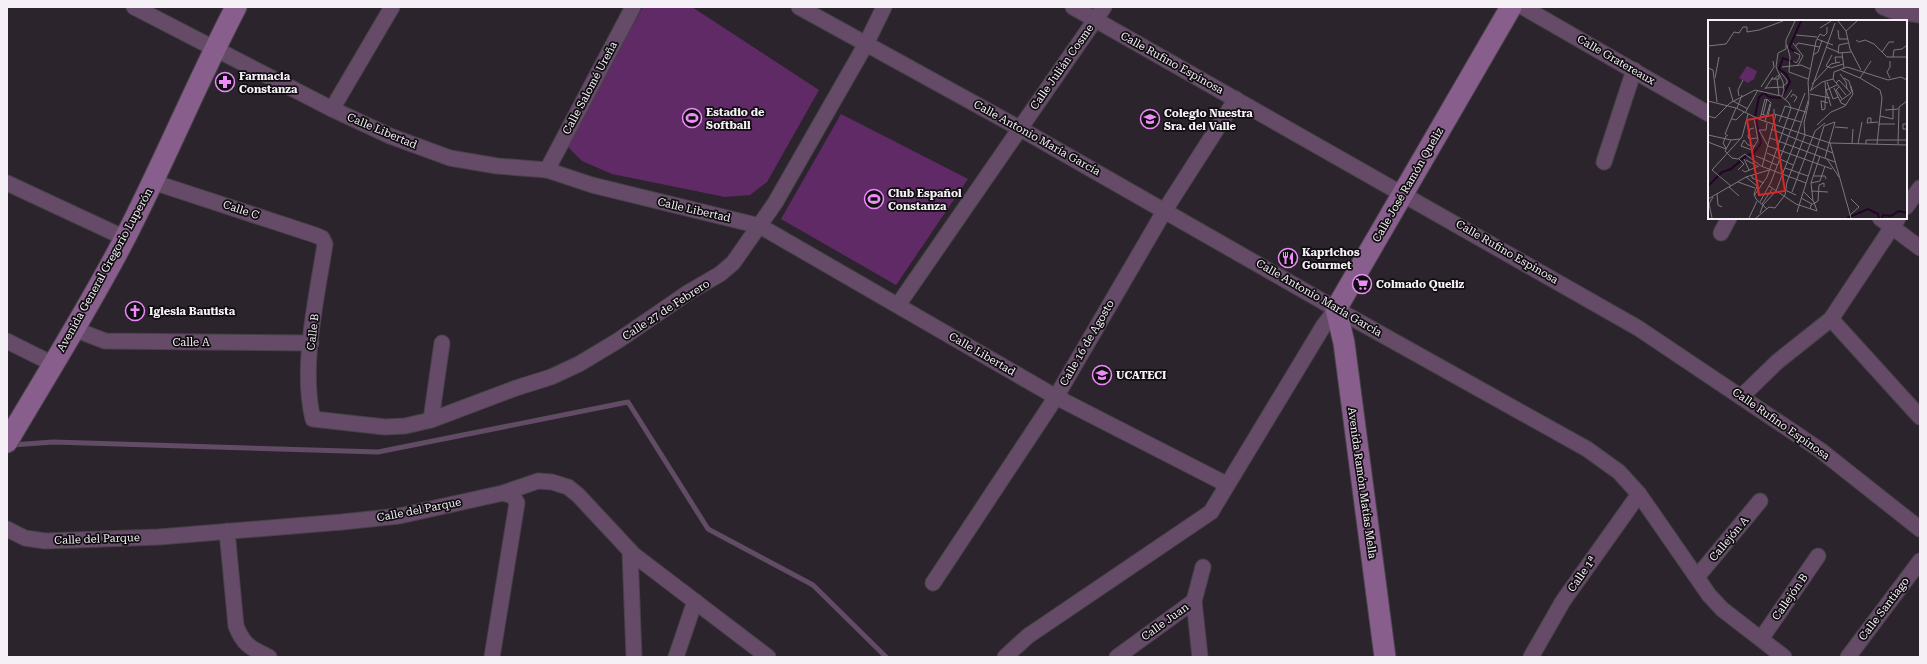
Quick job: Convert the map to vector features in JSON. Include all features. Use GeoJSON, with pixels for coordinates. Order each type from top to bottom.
{"type":"FeatureCollection","features":[{"type":"Feature","properties":{"kind":"street","name":"Calle Libertad"},"geometry":{"type":"LineString","coordinates":[[134,7],[332,109],[390,136],[450,158],[497,166],[547,170],[592,185],[760,226],[1056,397],[1226,484]]}},
{"type":"Feature","properties":{"kind":"street","name":"Avenida General Gregorio Luperón"},"geometry":{"type":"LineString","coordinates":[[7,442],[74,329],[125,238],[153,182],[214,49],[236,7]]}},
{"type":"Feature","properties":{"kind":"street"},"geometry":{"type":"LineString","coordinates":[[332,109],[392,7]]}},
{"type":"Feature","properties":{"kind":"street","name":"Calle Salomé Ureña"},"geometry":{"type":"LineString","coordinates":[[547,170],[633,7]]}},
{"type":"Feature","properties":{"kind":"street","name":"Calle Antonio María García"},"geometry":{"type":"LineString","coordinates":[[799,7],[1019,128],[1336,309],[1587,449],[1619,472],[1639,494],[1697,577],[1722,609],[1784,657]]}},
{"type":"Feature","properties":{"kind":"street","name":"Calle 27 de Febrero"},"geometry":{"type":"LineString","coordinates":[[313,419],[385,427],[405,426],[430,420],[516,388],[551,377],[579,364],[619,340],[689,292],[720,274],[733,263],[760,226],[866,44],[884,7]]}},
{"type":"Feature","properties":{"kind":"street","name":"Calle Rufino Espinosa"},"geometry":{"type":"LineString","coordinates":[[1072,7],[1638,328],[1820,450],[1920,530]]}},
{"type":"Feature","properties":{"kind":"street","name":"Calle Julián Cosme"},"geometry":{"type":"LineString","coordinates":[[898,305],[1104,7]]}},
{"type":"Feature","properties":{"kind":"street","name":"Calle José Ramón Queliz"},"geometry":{"type":"LineString","coordinates":[[1005,657],[1028,636],[1211,512],[1226,484],[1324,325],[1336,309],[1511,7]]}},
{"type":"Feature","properties":{"kind":"street","name":"Calle Gratereaux"},"geometry":{"type":"LineString","coordinates":[[1523,7],[1708,113]]}},
{"type":"Feature","properties":{"kind":"street"},"geometry":{"type":"LineString","coordinates":[[1890,8],[1920,15]]}},
{"type":"Feature","properties":{"kind":"street"},"geometry":{"type":"LineString","coordinates":[[1604,162],[1634,70]]}},
{"type":"Feature","properties":{"kind":"street","name":"Calle 16 de Agosto"},"geometry":{"type":"LineString","coordinates":[[933,584],[1056,397],[1165,210],[1236,99]]}},
{"type":"Feature","properties":{"kind":"street","name":"Calle C"},"geometry":{"type":"LineString","coordinates":[[153,182],[315,235],[322,238],[325,244]]}},
{"type":"Feature","properties":{"kind":"street"},"geometry":{"type":"LineString","coordinates":[[7,183],[125,238]]}},
{"type":"Feature","properties":{"kind":"street"},"geometry":{"type":"LineString","coordinates":[[1907,206],[1920,188]]}},
{"type":"Feature","properties":{"kind":"street"},"geometry":{"type":"LineString","coordinates":[[1721,232],[1728,219]]}},
{"type":"Feature","properties":{"kind":"street"},"geometry":{"type":"LineString","coordinates":[[1741,397],[1777,362],[1831,319],[1891,221],[1920,248]]}},
{"type":"Feature","properties":{"kind":"street","name":"Calle B"},"geometry":{"type":"LineString","coordinates":[[313,419],[309,401],[311,342],[325,244]]}},
{"type":"Feature","properties":{"kind":"street","name":"Avenida Ramón Matías Mella"},"geometry":{"type":"LineString","coordinates":[[1336,309],[1345,351],[1385,657]]}},
{"type":"Feature","properties":{"kind":"street"},"geometry":{"type":"LineString","coordinates":[[1831,319],[1920,417]]}},
{"type":"Feature","properties":{"kind":"street","name":"Calle A"},"geometry":{"type":"LineString","coordinates":[[74,329],[105,342],[311,342]]}},
{"type":"Feature","properties":{"kind":"street"},"geometry":{"type":"LineString","coordinates":[[7,341],[53,364]]}},
{"type":"Feature","properties":{"kind":"street"},"geometry":{"type":"LineString","coordinates":[[430,420],[442,343]]}},
{"type":"Feature","properties":{"kind":"street","name":"Calle del Parque"},"geometry":{"type":"LineString","coordinates":[[7,529],[25,538],[45,541],[160,536],[342,522],[398,516],[503,493],[538,481],[552,482],[568,488],[578,495],[630,551],[768,657]]}},
{"type":"Feature","properties":{"kind":"street"},"geometry":{"type":"LineString","coordinates":[[492,657],[517,503],[512,496],[503,493]]}},
{"type":"Feature","properties":{"kind":"street","name":"Calle 1ª"},"geometry":{"type":"LineString","coordinates":[[1530,657],[1563,601],[1639,494]]}},
{"type":"Feature","properties":{"kind":"street","name":"Callejón A"},"geometry":{"type":"LineString","coordinates":[[1697,577],[1760,501]]}},
{"type":"Feature","properties":{"kind":"street"},"geometry":{"type":"LineString","coordinates":[[227,531],[236,626],[241,640],[269,657]]}},
{"type":"Feature","properties":{"kind":"street"},"geometry":{"type":"LineString","coordinates":[[630,551],[634,657]]}},
{"type":"Feature","properties":{"kind":"street","name":"Callejón B"},"geometry":{"type":"LineString","coordinates":[[1761,639],[1818,556]]}},
{"type":"Feature","properties":{"kind":"street","name":"Calle Santiago"},"geometry":{"type":"LineString","coordinates":[[1848,657],[1920,561]]}},
{"type":"Feature","properties":{"kind":"street"},"geometry":{"type":"LineString","coordinates":[[1200,657],[1194,601],[1203,567]]}},
{"type":"Feature","properties":{"kind":"street"},"geometry":{"type":"LineString","coordinates":[[676,657],[695,601]]}},
{"type":"Feature","properties":{"kind":"street","name":"Calle Juan"},"geometry":{"type":"LineString","coordinates":[[1117,657],[1194,601]]}},
{"type":"Feature","properties":{"kind":"shaded area","name":"Estadio de Softball"},"geometry":{"type":"Polygon","coordinates":[[[643,7],[692,7],[819,90],[767,182],[750,195],[725,197],[612,174],[582,161],[566,145],[643,7]]]}},
{"type":"Feature","properties":{"kind":"shaded area","name":"Club Español Constanza"},"geometry":{"type":"Polygon","coordinates":[[[841,114],[968,179],[896,285],[781,219],[841,114]]]}},
{"type":"Feature","properties":{"kind":"waterway"},"geometry":{"type":"LineString","coordinates":[[12,445],[53,442],[378,452],[628,402],[708,529],[813,585],[886,657]]}},
{"type":"Feature","properties":{"kind":"place","name":"Farmacia Constanza"},"geometry":{"type":"Point","coordinates":[225,82]}},
{"type":"Feature","properties":{"kind":"place","name":"Estadio de Softball"},"geometry":{"type":"Point","coordinates":[692,118]}},
{"type":"Feature","properties":{"kind":"place","name":"Colegio Nuestra Sra. del Valle"},"geometry":{"type":"Point","coordinates":[1150,119]}},
{"type":"Feature","properties":{"kind":"place","name":"Club Español Constanza"},"geometry":{"type":"Point","coordinates":[874,199]}},
{"type":"Feature","properties":{"kind":"place","name":"Kaprichos Gourmet"},"geometry":{"type":"Point","coordinates":[1288,258]}},
{"type":"Feature","properties":{"kind":"place","name":"Colmado Queliz"},"geometry":{"type":"Point","coordinates":[1362,284]}},
{"type":"Feature","properties":{"kind":"place","name":"Iglesia Bautista"},"geometry":{"type":"Point","coordinates":[135,311]}},
{"type":"Feature","properties":{"kind":"place","name":"UCATECI"},"geometry":{"type":"Point","coordinates":[1102,375]}}]}
